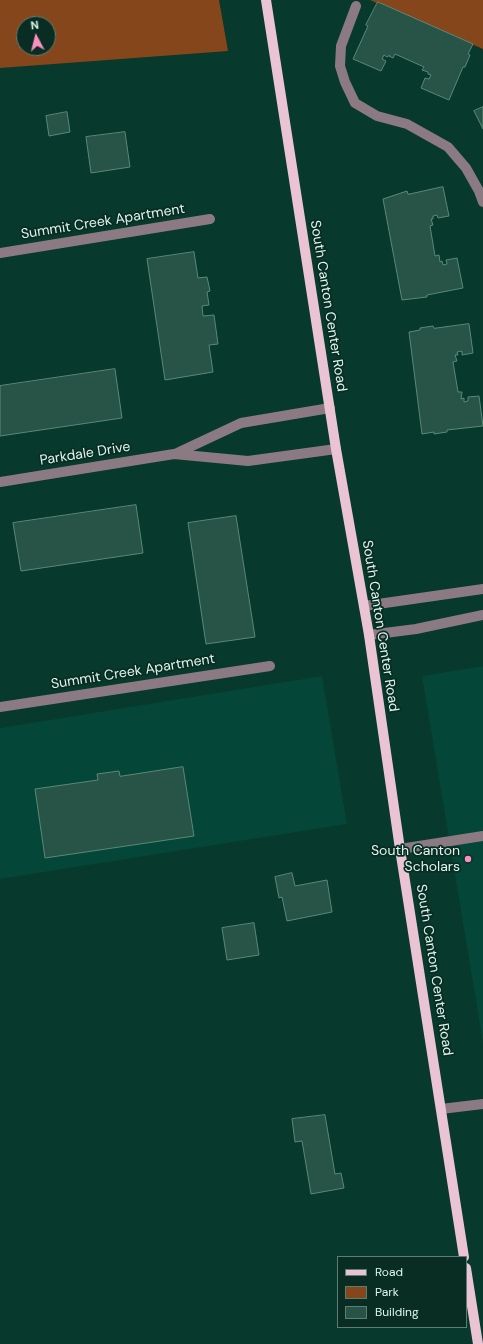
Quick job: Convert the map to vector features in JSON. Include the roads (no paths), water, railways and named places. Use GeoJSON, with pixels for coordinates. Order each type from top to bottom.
{"type":"FeatureCollection","features":[{"type":"Feature","properties":{"kind":"main road","name":"South Canton Center Road"},"geometry":{"type":"LineString","coordinates":[[266,0],[336,449],[369,635],[400,849],[464,1256]]}},
{"type":"Feature","properties":{"kind":"main road"},"geometry":{"type":"LineString","coordinates":[[467,1274],[478,1344]]}},
{"type":"Feature","properties":{"kind":"street"},"geometry":{"type":"LineString","coordinates":[[356,6],[341,46],[340,66],[345,82],[355,103],[377,116],[414,127],[448,147],[466,168],[479,191],[483,202]]}},
{"type":"Feature","properties":{"kind":"street","name":"Summit Creek Apartment"},"geometry":{"type":"LineString","coordinates":[[0,253],[210,219]]}},
{"type":"Feature","properties":{"kind":"street","name":"Parkdale Drive"},"geometry":{"type":"LineString","coordinates":[[174,454],[242,423],[330,408]]}},
{"type":"Feature","properties":{"kind":"street","name":"Parkdale Drive"},"geometry":{"type":"LineString","coordinates":[[0,482],[174,454],[248,462],[336,449]]}},
{"type":"Feature","properties":{"kind":"street"},"geometry":{"type":"LineString","coordinates":[[364,606],[483,590]]}},
{"type":"Feature","properties":{"kind":"street"},"geometry":{"type":"LineString","coordinates":[[369,635],[416,629],[483,615]]}},
{"type":"Feature","properties":{"kind":"street","name":"Summit Creek Apartment"},"geometry":{"type":"LineString","coordinates":[[0,707],[270,666]]}},
{"type":"Feature","properties":{"kind":"street"},"geometry":{"type":"LineString","coordinates":[[400,849],[483,836]]}},
{"type":"Feature","properties":{"kind":"street"},"geometry":{"type":"LineString","coordinates":[[441,1110],[483,1104]]}},
{"type":"Feature","properties":{"kind":"place","name":"South Canton Scholars"},"geometry":{"type":"Point","coordinates":[468,859]}}]}
